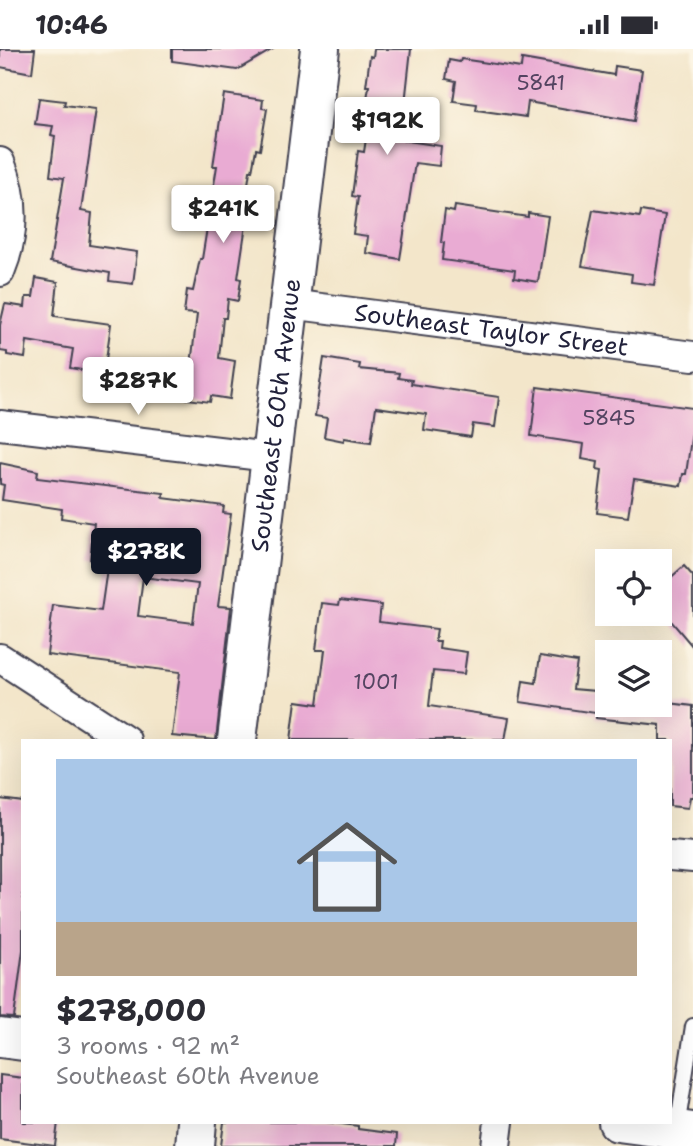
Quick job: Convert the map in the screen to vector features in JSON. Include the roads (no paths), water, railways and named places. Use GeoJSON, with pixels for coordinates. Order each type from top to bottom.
{"type":"FeatureCollection","features":[{"type":"Feature","properties":{"kind":"main road","name":"Southeast 60th Avenue"},"geometry":{"type":"LineString","coordinates":[[237,739],[320,49]]}},
{"type":"Feature","properties":{"kind":"main road"},"geometry":{"type":"LineString","coordinates":[[0,1038],[21,1041]]}},
{"type":"Feature","properties":{"kind":"main road"},"geometry":{"type":"LineString","coordinates":[[195,1146],[197,1124]]}},
{"type":"Feature","properties":{"kind":"main road"},"geometry":{"type":"LineString","coordinates":[[633,1124],[685,1131]]}},
{"type":"Feature","properties":{"kind":"street"},"geometry":{"type":"LineString","coordinates":[[0,162],[9,181],[13,221],[6,257],[0,272]]}},
{"type":"Feature","properties":{"kind":"street","name":"Southeast Taylor Street"},"geometry":{"type":"LineString","coordinates":[[290,304],[693,356]]}},
{"type":"Feature","properties":{"kind":"street"},"geometry":{"type":"LineString","coordinates":[[0,425],[270,457]]}},
{"type":"Feature","properties":{"kind":"street"},"geometry":{"type":"LineString","coordinates":[[0,658],[124,739]]}},
{"type":"Feature","properties":{"kind":"street"},"geometry":{"type":"LineString","coordinates":[[672,856],[693,858]]}},
{"type":"Feature","properties":{"kind":"street"},"geometry":{"type":"LineString","coordinates":[[496,1146],[499,1124]]}},
{"type":"Feature","properties":{"kind":"lane"},"geometry":{"type":"LineString","coordinates":[[685,1131],[693,1026]]}}]}
